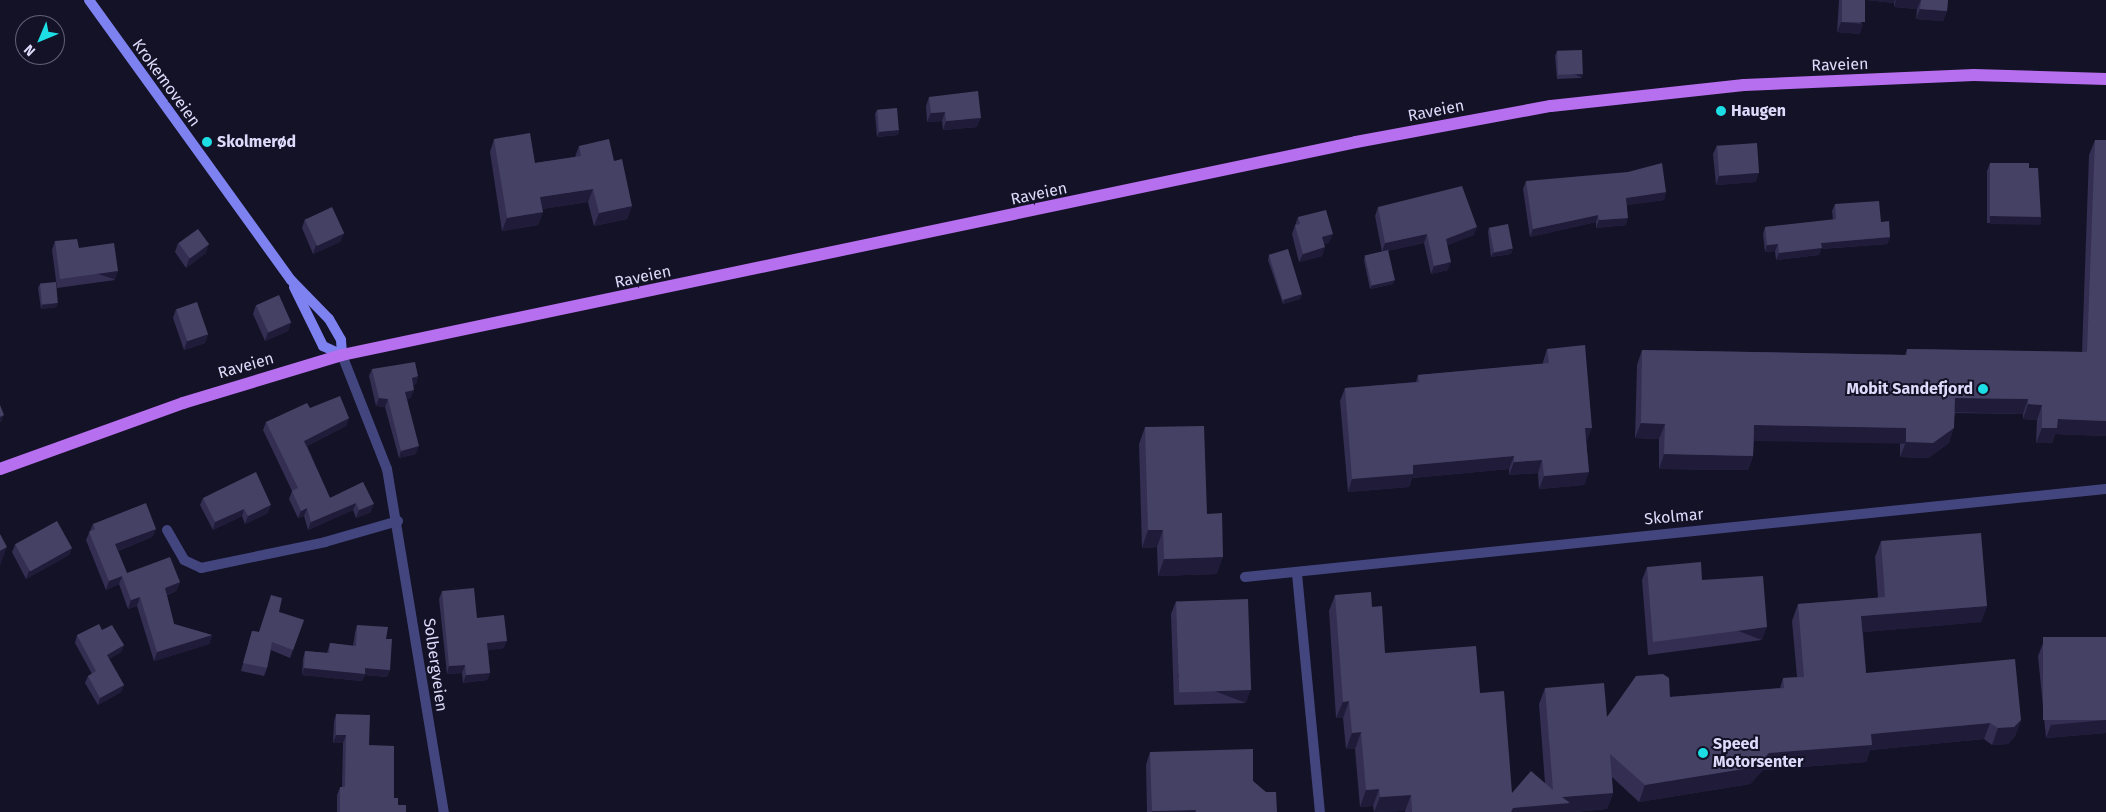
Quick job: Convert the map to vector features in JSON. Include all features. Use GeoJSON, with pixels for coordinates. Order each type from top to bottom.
{"type":"FeatureCollection","features":[{"type":"Feature","properties":{"kind":"main road","name":"Krokemoveien"},"geometry":{"type":"LineString","coordinates":[[89,0],[291,280],[328,319],[341,340],[342,355],[323,346],[291,280]]}},
{"type":"Feature","properties":{"kind":"main road","name":"Raveien"},"geometry":{"type":"LineString","coordinates":[[0,468],[183,402],[342,355],[1356,142],[1551,106],[1744,85],[1974,75],[2106,79]]}},
{"type":"Feature","properties":{"kind":"street","name":"Solbergveien"},"geometry":{"type":"LineString","coordinates":[[342,355],[387,469],[398,521],[444,812]]}},
{"type":"Feature","properties":{"kind":"street","name":"Skolmar"},"geometry":{"type":"LineString","coordinates":[[1245,577],[1297,574],[2106,489]]}},
{"type":"Feature","properties":{"kind":"street"},"geometry":{"type":"LineString","coordinates":[[167,530],[184,560],[201,568],[325,542],[398,521]]}},
{"type":"Feature","properties":{"kind":"street"},"geometry":{"type":"LineString","coordinates":[[1297,574],[1320,812]]}},
{"type":"Feature","properties":{"kind":"building"},"geometry":{"type":"Polygon","coordinates":[[[1842,0],[1865,0],[1865,22],[1842,22],[1842,0]]]}},
{"type":"Feature","properties":{"kind":"building"},"geometry":{"type":"Polygon","coordinates":[[[1921,0],[1948,0],[1947,11],[1920,9],[1921,0]]]}},
{"type":"Feature","properties":{"kind":"building"},"geometry":{"type":"Polygon","coordinates":[[[1582,50],[1583,74],[1558,75],[1557,51],[1582,50]]]}},
{"type":"Feature","properties":{"kind":"building"},"geometry":{"type":"Polygon","coordinates":[[[978,91],[981,118],[946,121],[945,112],[931,113],[929,97],[978,91]]]}},
{"type":"Feature","properties":{"kind":"building"},"geometry":{"type":"Polygon","coordinates":[[[897,108],[899,130],[879,132],[877,110],[897,108]]]}},
{"type":"Feature","properties":{"kind":"building"},"geometry":{"type":"Polygon","coordinates":[[[530,133],[535,163],[581,156],[579,146],[609,139],[614,161],[622,159],[632,206],[599,213],[593,189],[540,197],[543,212],[507,218],[494,139],[530,133]]]}},
{"type":"Feature","properties":{"kind":"building"},"geometry":{"type":"Polygon","coordinates":[[[2095,140],[2106,140],[2106,421],[2058,419],[2057,428],[2042,428],[2042,405],[2028,404],[2028,399],[1955,398],[1954,428],[1933,443],[1906,442],[1906,428],[1754,425],[1753,456],[1664,454],[1665,424],[1641,423],[1642,350],[1907,355],[1907,349],[2087,352],[2095,140]]]}},
{"type":"Feature","properties":{"kind":"building"},"geometry":{"type":"Polygon","coordinates":[[[1757,143],[1759,173],[1719,176],[1717,146],[1757,143]]]}},
{"type":"Feature","properties":{"kind":"building"},"geometry":{"type":"Polygon","coordinates":[[[1662,163],[1666,192],[1626,198],[1628,218],[1599,220],[1598,215],[1533,229],[1526,181],[1628,172],[1662,163]]]}},
{"type":"Feature","properties":{"kind":"building"},"geometry":{"type":"Polygon","coordinates":[[[1990,163],[2029,163],[2029,168],[2038,168],[2041,217],[1990,216],[1990,163]]]}},
{"type":"Feature","properties":{"kind":"building"},"geometry":{"type":"Polygon","coordinates":[[[1462,186],[1477,227],[1446,239],[1451,262],[1434,266],[1427,234],[1385,243],[1378,207],[1462,186]]]}},
{"type":"Feature","properties":{"kind":"building"},"geometry":{"type":"Polygon","coordinates":[[[1879,201],[1881,222],[1889,221],[1890,237],[1821,243],[1822,248],[1779,253],[1778,244],[1767,245],[1765,227],[1836,219],[1835,204],[1879,201]]]}},
{"type":"Feature","properties":{"kind":"building"},"geometry":{"type":"Polygon","coordinates":[[[332,207],[344,233],[317,246],[305,220],[332,207]]]}},
{"type":"Feature","properties":{"kind":"building"},"geometry":{"type":"Polygon","coordinates":[[[1326,210],[1333,234],[1322,237],[1325,247],[1303,254],[1295,225],[1300,224],[1298,217],[1326,210]]]}},
{"type":"Feature","properties":{"kind":"building"},"geometry":{"type":"Polygon","coordinates":[[[1508,224],[1513,249],[1494,252],[1489,228],[1508,224]]]}},
{"type":"Feature","properties":{"kind":"building"},"geometry":{"type":"Polygon","coordinates":[[[198,229],[209,244],[190,258],[179,243],[198,229]]]}},
{"type":"Feature","properties":{"kind":"building"},"geometry":{"type":"Polygon","coordinates":[[[77,239],[79,248],[114,243],[118,271],[60,279],[55,241],[77,239]]]}},
{"type":"Feature","properties":{"kind":"building"},"geometry":{"type":"Polygon","coordinates":[[[1288,249],[1302,294],[1283,300],[1269,255],[1288,249]]]}},
{"type":"Feature","properties":{"kind":"building"},"geometry":{"type":"Polygon","coordinates":[[[1388,250],[1395,280],[1372,286],[1365,255],[1388,250]]]}},
{"type":"Feature","properties":{"kind":"building"},"geometry":{"type":"Polygon","coordinates":[[[56,282],[58,303],[42,304],[40,283],[56,282]]]}},
{"type":"Feature","properties":{"kind":"building"},"geometry":{"type":"Polygon","coordinates":[[[279,295],[291,322],[268,333],[256,305],[279,295]]]}},
{"type":"Feature","properties":{"kind":"building"},"geometry":{"type":"Polygon","coordinates":[[[197,302],[208,334],[187,341],[176,309],[197,302]]]}},
{"type":"Feature","properties":{"kind":"building"},"geometry":{"type":"Polygon","coordinates":[[[1585,345],[1592,428],[1585,428],[1589,472],[1544,476],[1542,460],[1514,462],[1514,456],[1413,465],[1413,474],[1352,479],[1345,388],[1419,382],[1418,375],[1549,363],[1547,349],[1585,345]]]}},
{"type":"Feature","properties":{"kind":"building"},"geometry":{"type":"Polygon","coordinates":[[[415,362],[418,376],[412,378],[414,390],[405,392],[419,446],[401,451],[388,399],[379,398],[372,369],[415,362]]]}},
{"type":"Feature","properties":{"kind":"building"},"geometry":{"type":"Polygon","coordinates":[[[340,396],[349,418],[304,441],[330,498],[363,482],[374,504],[359,510],[356,503],[311,522],[307,508],[301,511],[292,491],[298,488],[266,422],[307,403],[310,408],[340,396]]]}},
{"type":"Feature","properties":{"kind":"building"},"geometry":{"type":"Polygon","coordinates":[[[0,405],[4,415],[0,417],[0,405]]]}},
{"type":"Feature","properties":{"kind":"building"},"geometry":{"type":"Polygon","coordinates":[[[1204,426],[1207,514],[1222,513],[1223,557],[1164,559],[1163,530],[1148,530],[1145,427],[1204,426]]]}},
{"type":"Feature","properties":{"kind":"building"},"geometry":{"type":"Polygon","coordinates":[[[256,472],[271,505],[248,516],[244,509],[215,522],[203,498],[256,472]]]}},
{"type":"Feature","properties":{"kind":"building"},"geometry":{"type":"Polygon","coordinates":[[[146,503],[156,529],[115,544],[127,573],[170,557],[180,582],[165,588],[174,624],[212,635],[157,652],[140,597],[131,600],[122,576],[109,581],[89,532],[95,529],[93,524],[146,503]]]}},
{"type":"Feature","properties":{"kind":"building"},"geometry":{"type":"Polygon","coordinates":[[[57,521],[72,548],[30,571],[15,544],[57,521]]]}},
{"type":"Feature","properties":{"kind":"building"},"geometry":{"type":"Polygon","coordinates":[[[1981,533],[1987,606],[1861,616],[1866,673],[2015,659],[2021,720],[2014,727],[1998,728],[1990,723],[1871,734],[1872,745],[1769,753],[1756,767],[1645,785],[1610,754],[1613,793],[1562,797],[1570,803],[1513,808],[1511,812],[1412,812],[1411,795],[1380,797],[1379,789],[1366,790],[1361,732],[1352,733],[1349,701],[1343,702],[1335,595],[1371,592],[1372,607],[1382,606],[1385,653],[1476,646],[1480,693],[1504,691],[1512,793],[1531,771],[1553,790],[1545,688],[1604,683],[1607,717],[1636,676],[1663,674],[1669,678],[1670,697],[1784,688],[1783,678],[1804,677],[1798,604],[1885,597],[1881,541],[1981,533]]]}},
{"type":"Feature","properties":{"kind":"building"},"geometry":{"type":"Polygon","coordinates":[[[0,534],[7,547],[0,551],[0,534]]]}},
{"type":"Feature","properties":{"kind":"building"},"geometry":{"type":"Polygon","coordinates":[[[1701,562],[1702,580],[1763,576],[1767,627],[1653,642],[1647,567],[1701,562]]]}},
{"type":"Feature","properties":{"kind":"building"},"geometry":{"type":"Polygon","coordinates":[[[474,588],[477,618],[504,615],[507,641],[487,643],[490,673],[466,675],[465,665],[449,666],[442,591],[474,588]]]}},
{"type":"Feature","properties":{"kind":"building"},"geometry":{"type":"Polygon","coordinates":[[[271,595],[282,598],[279,612],[304,620],[293,650],[272,642],[267,668],[243,663],[252,631],[259,632],[271,595]]]}},
{"type":"Feature","properties":{"kind":"building"},"geometry":{"type":"Polygon","coordinates":[[[1248,599],[1251,690],[1179,692],[1176,602],[1248,599]]]}},
{"type":"Feature","properties":{"kind":"building"},"geometry":{"type":"Polygon","coordinates":[[[99,624],[102,630],[112,625],[124,645],[107,655],[124,685],[100,698],[88,676],[96,671],[77,635],[99,624]]]}},
{"type":"Feature","properties":{"kind":"building"},"geometry":{"type":"Polygon","coordinates":[[[357,625],[388,627],[386,639],[392,639],[390,670],[365,668],[365,674],[304,668],[305,651],[329,653],[330,643],[356,646],[357,625]]]}},
{"type":"Feature","properties":{"kind":"building"},"geometry":{"type":"Polygon","coordinates":[[[2043,637],[2106,637],[2106,720],[2043,720],[2043,637]]]}},
{"type":"Feature","properties":{"kind":"building"},"geometry":{"type":"Polygon","coordinates":[[[336,714],[370,715],[369,745],[394,746],[394,798],[398,798],[398,805],[406,805],[406,812],[340,812],[340,787],[345,787],[346,735],[336,735],[336,714]]]}},
{"type":"Feature","properties":{"kind":"building"},"geometry":{"type":"Polygon","coordinates":[[[1253,749],[1253,781],[1266,792],[1276,792],[1277,812],[1152,811],[1150,752],[1253,749]]]}},
{"type":"Feature","properties":{"kind":"place","name":"Haugen"},"geometry":{"type":"Point","coordinates":[1721,111]}},
{"type":"Feature","properties":{"kind":"place","name":"Skolmerød"},"geometry":{"type":"Point","coordinates":[207,142]}},
{"type":"Feature","properties":{"kind":"place","name":"Mobit Sandefjord"},"geometry":{"type":"Point","coordinates":[1983,389]}},
{"type":"Feature","properties":{"kind":"place","name":"Speed Motorsenter"},"geometry":{"type":"Point","coordinates":[1703,753]}}]}
